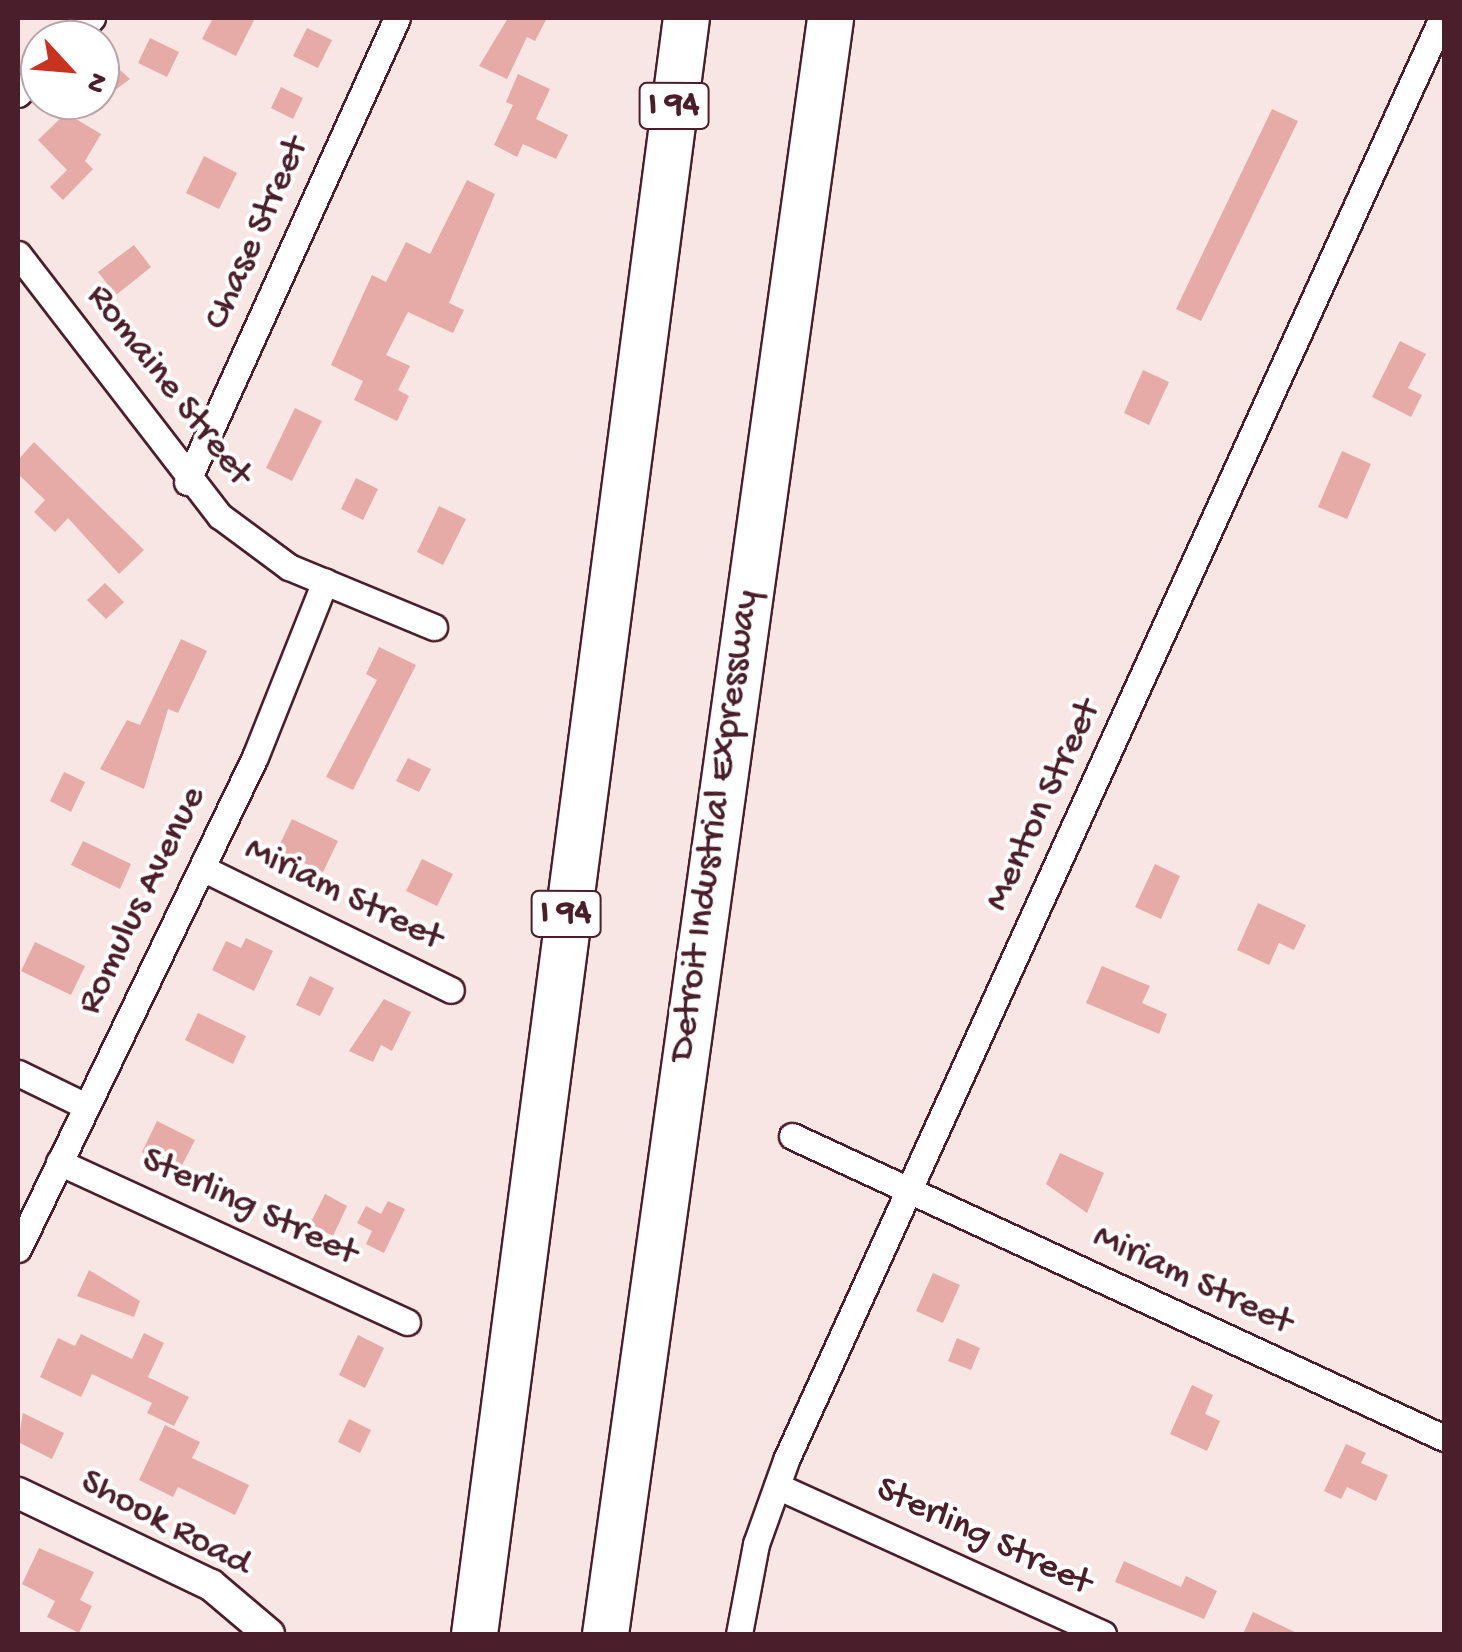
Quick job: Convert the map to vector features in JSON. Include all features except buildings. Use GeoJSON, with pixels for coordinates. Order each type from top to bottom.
{"type":"FeatureCollection","features":[{"type":"Feature","properties":{"kind":"highway","name":"I 94"},"geometry":{"type":"LineString","coordinates":[[474,1634],[686,18]]}},
{"type":"Feature","properties":{"kind":"highway","name":"Detroit Industrial Expressway"},"geometry":{"type":"LineString","coordinates":[[605,1634],[830,18]]}},
{"type":"Feature","properties":{"kind":"highway"},"geometry":{"type":"LineString","coordinates":[[722,791],[860,18]]}},
{"type":"Feature","properties":{"kind":"street","name":"Chase Street"},"geometry":{"type":"LineString","coordinates":[[187,482],[397,18]]}},
{"type":"Feature","properties":{"kind":"street","name":"Menton Street"},"geometry":{"type":"LineString","coordinates":[[739,1634],[756,1544],[776,1486],[1442,18]]}},
{"type":"Feature","properties":{"kind":"street","name":"Romaine Street"},"geometry":{"type":"LineString","coordinates":[[18,254],[187,482],[258,547],[325,581],[434,626]]}},
{"type":"Feature","properties":{"kind":"street","name":"Romulus Avenue"},"geometry":{"type":"LineString","coordinates":[[18,1250],[280,700],[325,581]]}},
{"type":"Feature","properties":{"kind":"street","name":"Miriam Street"},"geometry":{"type":"LineString","coordinates":[[202,868],[451,990]]}},
{"type":"Feature","properties":{"kind":"street"},"geometry":{"type":"LineString","coordinates":[[18,1073],[86,1106]]}},
{"type":"Feature","properties":{"kind":"street","name":"Miriam Street"},"geometry":{"type":"LineString","coordinates":[[792,1136],[1444,1438]]}},
{"type":"Feature","properties":{"kind":"street","name":"Sterling Street"},"geometry":{"type":"LineString","coordinates":[[59,1162],[408,1322]]}},
{"type":"Feature","properties":{"kind":"street","name":"Sterling Street"},"geometry":{"type":"LineString","coordinates":[[776,1486],[1103,1634]]}},
{"type":"Feature","properties":{"kind":"street","name":"Shook Road"},"geometry":{"type":"LineString","coordinates":[[18,1494],[210,1585],[270,1634]]}}]}
